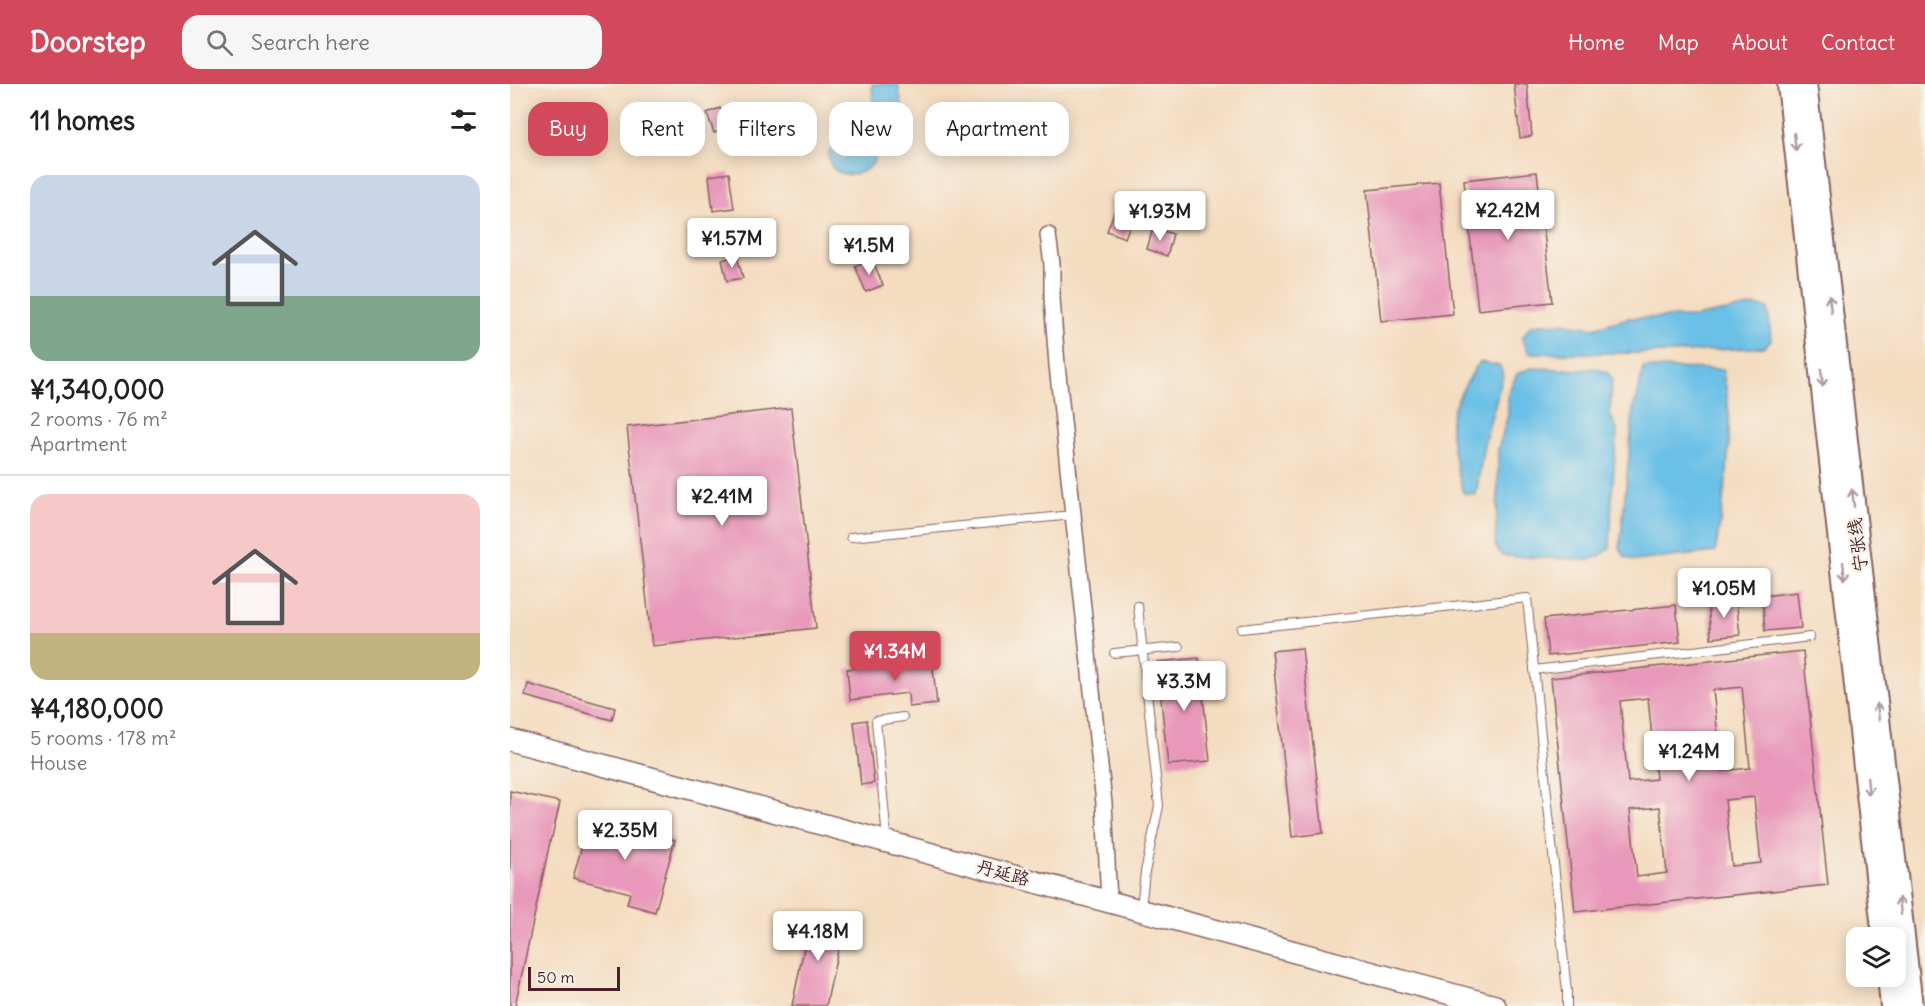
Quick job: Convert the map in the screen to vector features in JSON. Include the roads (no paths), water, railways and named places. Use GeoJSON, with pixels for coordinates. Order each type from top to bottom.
{"type":"FeatureCollection","features":[{"type":"Feature","properties":{"kind":"main road","name":"宁张线"},"geometry":{"type":"LineString","coordinates":[[1789,84],[1883,927]]}},
{"type":"Feature","properties":{"kind":"main road","name":"宁张线"},"geometry":{"type":"LineString","coordinates":[[1804,84],[1911,1006]]}},
{"type":"Feature","properties":{"kind":"main road","name":"丹延路"},"geometry":{"type":"LineString","coordinates":[[510,740],[1495,1006]]}},
{"type":"Feature","properties":{"kind":"main road"},"geometry":{"type":"LineString","coordinates":[[1890,987],[1892,1006]]}},
{"type":"Feature","properties":{"kind":"street"},"geometry":{"type":"LineString","coordinates":[[1048,235],[1052,264],[1057,365],[1104,803],[1109,901]]}},
{"type":"Feature","properties":{"kind":"lane"},"geometry":{"type":"LineString","coordinates":[[851,537],[1073,515]]}},
{"type":"Feature","properties":{"kind":"lane"},"geometry":{"type":"LineString","coordinates":[[1241,629],[1527,598],[1567,1006]]}},
{"type":"Feature","properties":{"kind":"lane"},"geometry":{"type":"LineString","coordinates":[[1138,606],[1159,806],[1145,872],[1140,910]]}},
{"type":"Feature","properties":{"kind":"lane"},"geometry":{"type":"LineString","coordinates":[[1534,670],[1810,637]]}},
{"type":"Feature","properties":{"kind":"lane"},"geometry":{"type":"LineString","coordinates":[[1114,653],[1179,647]]}},
{"type":"Feature","properties":{"kind":"lane"},"geometry":{"type":"LineString","coordinates":[[887,842],[876,721],[903,717]]}},
{"type":"Feature","properties":{"kind":"water"},"geometry":{"type":"Polygon","coordinates":[[[872,84],[898,84],[901,102],[873,102],[872,84]]]}},
{"type":"Feature","properties":{"kind":"water"},"geometry":{"type":"Polygon","coordinates":[[[828,153],[829,156],[876,156],[872,164],[863,172],[849,175],[832,167],[828,153]]]}},
{"type":"Feature","properties":{"kind":"water"},"geometry":{"type":"Polygon","coordinates":[[[1755,306],[1768,308],[1771,340],[1764,347],[1670,353],[1529,353],[1522,338],[1531,325],[1561,323],[1594,328],[1628,318],[1694,317],[1755,306]]]}},
{"type":"Feature","properties":{"kind":"water"},"geometry":{"type":"Polygon","coordinates":[[[1480,362],[1500,366],[1503,375],[1484,444],[1476,495],[1463,493],[1453,447],[1451,419],[1458,398],[1480,362]]]}},
{"type":"Feature","properties":{"kind":"water"},"geometry":{"type":"Polygon","coordinates":[[[1531,368],[1582,370],[1597,368],[1608,373],[1612,378],[1610,414],[1617,430],[1610,548],[1600,556],[1588,560],[1505,556],[1495,545],[1498,450],[1508,415],[1508,393],[1517,374],[1531,368]]]}},
{"type":"Feature","properties":{"kind":"water"},"geometry":{"type":"Polygon","coordinates":[[[1643,368],[1722,369],[1729,412],[1729,436],[1726,484],[1715,552],[1635,561],[1625,557],[1620,548],[1634,404],[1643,368]]]}}]}
